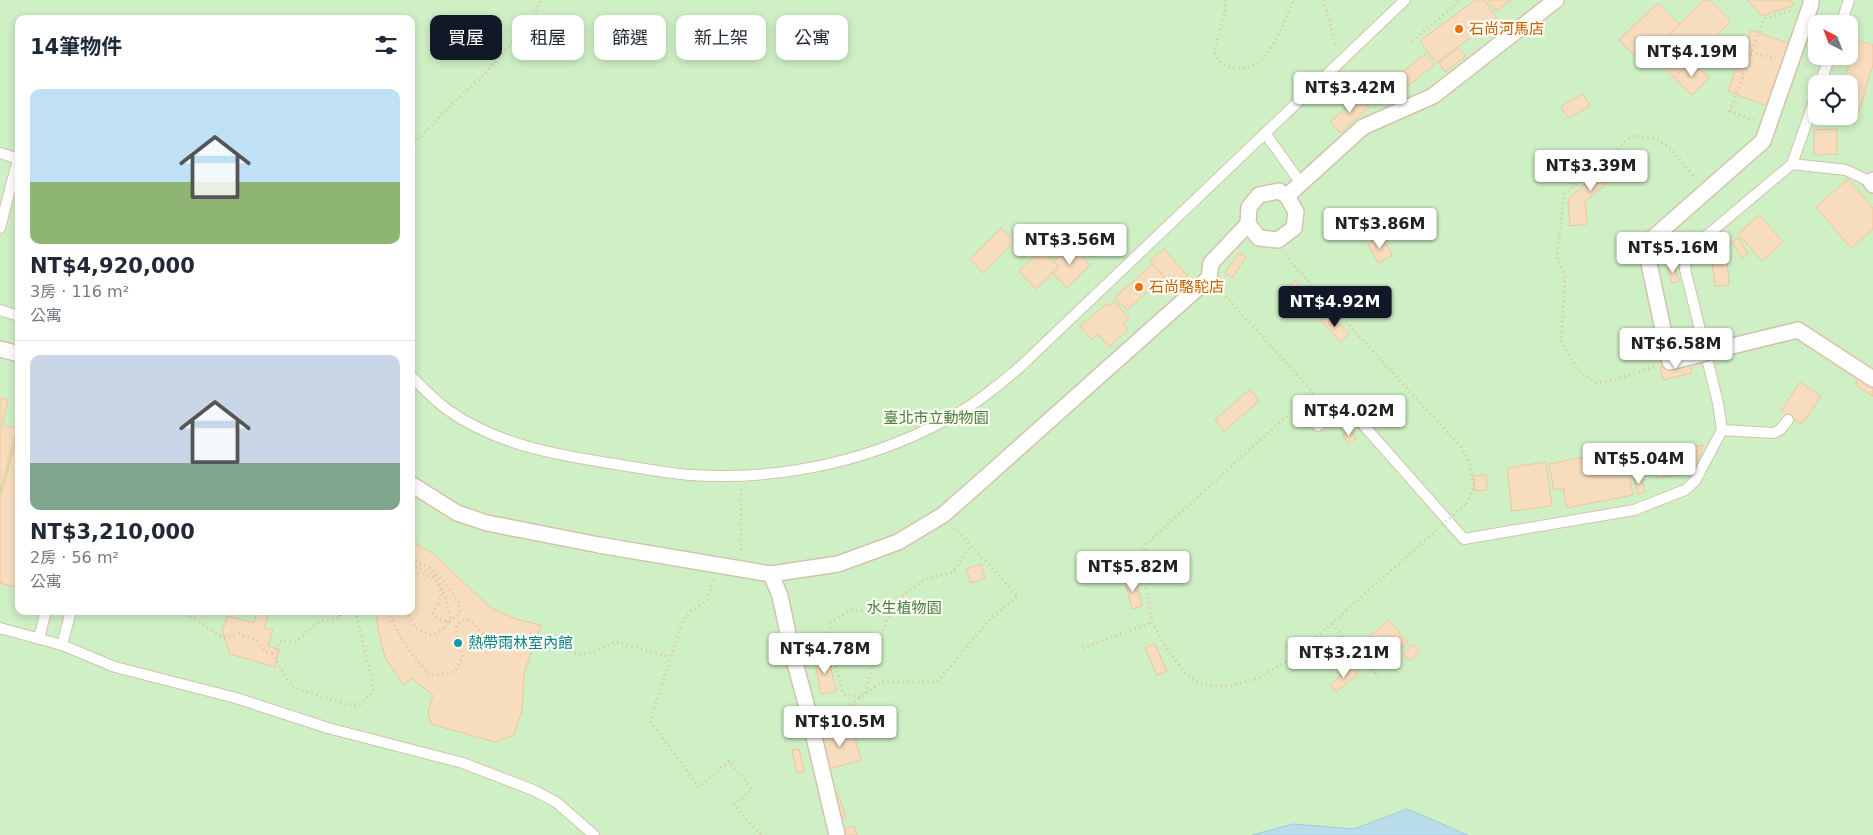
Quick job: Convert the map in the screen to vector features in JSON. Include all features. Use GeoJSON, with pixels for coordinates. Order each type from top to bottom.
{"type":"FeatureCollection","features":[{"type":"Feature","properties":{"kind":"street"},"geometry":{"type":"LineString","coordinates":[[1287,196],[1300,182],[1363,128],[1433,96],[1556,0]]}},
{"type":"Feature","properties":{"kind":"street"},"geometry":{"type":"LineString","coordinates":[[1811,2],[1763,141],[1645,245],[1670,362],[1798,330],[1873,379]]}},
{"type":"Feature","properties":{"kind":"street"},"geometry":{"type":"LineString","coordinates":[[415,486],[458,513],[487,523],[599,546],[771,574],[838,564],[898,542],[943,514],[1209,278],[1211,263],[1248,224],[1249,207],[1259,195],[1279,191],[1287,196],[1296,212],[1294,228],[1278,240],[1259,238],[1248,224]]}},
{"type":"Feature","properties":{"kind":"street"},"geometry":{"type":"LineString","coordinates":[[0,349],[15,353]]}},
{"type":"Feature","properties":{"kind":"street"},"geometry":{"type":"LineString","coordinates":[[771,574],[780,596],[837,835]]}},
{"type":"Feature","properties":{"kind":"lane"},"geometry":{"type":"LineString","coordinates":[[415,380],[447,410],[486,431],[521,446],[570,457],[649,470],[690,475],[741,476],[808,469],[851,459],[894,445],[925,431],[961,411],[998,386],[1020,367],[1405,0]]}},
{"type":"Feature","properties":{"kind":"lane"},"geometry":{"type":"LineString","coordinates":[[1845,15],[1849,0]]}},
{"type":"Feature","properties":{"kind":"lane"},"geometry":{"type":"LineString","coordinates":[[1318,426],[1344,403],[1464,539],[1634,510],[1666,499],[1684,490],[1695,481],[1722,430],[1718,403],[1685,269],[1686,258],[1692,248],[1792,164],[1808,119]]}},
{"type":"Feature","properties":{"kind":"lane"},"geometry":{"type":"LineString","coordinates":[[1265,133],[1300,182]]}},
{"type":"Feature","properties":{"kind":"lane"},"geometry":{"type":"LineString","coordinates":[[0,153],[15,158]]}},
{"type":"Feature","properties":{"kind":"lane"},"geometry":{"type":"LineString","coordinates":[[1792,164],[1846,170],[1872,182]]}},
{"type":"Feature","properties":{"kind":"lane"},"geometry":{"type":"LineString","coordinates":[[0,228],[15,174]]}},
{"type":"Feature","properties":{"kind":"lane"},"geometry":{"type":"LineString","coordinates":[[0,310],[15,315]]}},
{"type":"Feature","properties":{"kind":"lane"},"geometry":{"type":"LineString","coordinates":[[1722,430],[1773,433],[1780,430],[1788,420]]}},
{"type":"Feature","properties":{"kind":"lane"},"geometry":{"type":"LineString","coordinates":[[39,638],[45,615]]}},
{"type":"Feature","properties":{"kind":"lane"},"geometry":{"type":"LineString","coordinates":[[62,645],[70,615]]}},
{"type":"Feature","properties":{"kind":"lane"},"geometry":{"type":"LineString","coordinates":[[0,628],[62,645],[115,667],[236,698],[328,728],[463,762],[533,790],[556,802],[594,835]]}},
{"type":"Feature","properties":{"kind":"path"},"geometry":{"type":"LineString","coordinates":[[415,143],[486,72],[533,18],[541,0]]}},
{"type":"Feature","properties":{"kind":"path"},"geometry":{"type":"LineString","coordinates":[[1225,0],[1226,8],[1214,53],[1221,64],[1226,67],[1244,69],[1267,55],[1294,0]]}},
{"type":"Feature","properties":{"kind":"path"},"geometry":{"type":"LineString","coordinates":[[1324,0],[1340,62]]}},
{"type":"Feature","properties":{"kind":"path"},"geometry":{"type":"LineString","coordinates":[[1412,40],[1461,0]]}},
{"type":"Feature","properties":{"kind":"path"},"geometry":{"type":"LineString","coordinates":[[1769,125],[1730,111],[1764,19],[1811,2]]}},
{"type":"Feature","properties":{"kind":"path"},"geometry":{"type":"LineString","coordinates":[[1751,52],[1790,64]]}},
{"type":"Feature","properties":{"kind":"path"},"geometry":{"type":"LineString","coordinates":[[1670,362],[1618,379],[1596,383],[1576,369],[1561,340],[1565,278],[1557,256],[1564,194],[1632,136],[1658,139],[1672,150],[1706,192]]}},
{"type":"Feature","properties":{"kind":"path"},"geometry":{"type":"LineString","coordinates":[[1209,278],[1312,392],[1145,545],[1142,566],[1152,622],[1165,646],[1187,675],[1203,685],[1231,686],[1258,678],[1295,656],[1466,504],[1473,488],[1471,467],[1460,447],[1290,261],[1278,240]]}},
{"type":"Feature","properties":{"kind":"path"},"geometry":{"type":"LineString","coordinates":[[741,476],[741,547]]}},
{"type":"Feature","properties":{"kind":"path"},"geometry":{"type":"LineString","coordinates":[[808,711],[833,718],[881,682],[936,682],[990,620],[1018,596],[943,514]]}},
{"type":"Feature","properties":{"kind":"path"},"geometry":{"type":"LineString","coordinates":[[865,694],[881,635],[890,613],[899,598],[924,580],[953,572],[971,546]]}},
{"type":"Feature","properties":{"kind":"path"},"geometry":{"type":"LineString","coordinates":[[415,561],[431,568],[445,583],[459,602],[460,614],[448,622],[438,619],[432,613],[441,596],[439,587],[433,578],[422,573],[415,573]]}},
{"type":"Feature","properties":{"kind":"path"},"geometry":{"type":"LineString","coordinates":[[716,565],[708,601],[691,611],[683,620],[650,721],[699,787],[729,761],[752,790],[734,805],[761,835]]}},
{"type":"Feature","properties":{"kind":"path"},"geometry":{"type":"LineString","coordinates":[[408,615],[419,631],[433,634],[445,628],[450,617],[445,596],[439,582],[430,572],[415,566]]}},
{"type":"Feature","properties":{"kind":"path"},"geometry":{"type":"LineString","coordinates":[[860,697],[843,694],[829,642],[830,623],[850,610],[890,613]]}},
{"type":"Feature","properties":{"kind":"path"},"geometry":{"type":"LineString","coordinates":[[188,615],[223,638],[239,634],[259,642],[264,651],[272,654],[292,687],[350,705],[359,705],[371,694],[374,688],[356,615]]}},
{"type":"Feature","properties":{"kind":"path"},"geometry":{"type":"LineString","coordinates":[[272,654],[282,640],[295,642],[319,622],[340,618],[340,615]]}},
{"type":"Feature","properties":{"kind":"path"},"geometry":{"type":"LineString","coordinates":[[390,615],[410,654],[431,676],[454,672],[463,657],[460,642],[455,632],[457,625],[465,620],[473,623],[483,634],[482,646],[485,652],[516,641],[535,638],[547,639],[577,654],[587,654],[616,642],[670,657]]}},
{"type":"Feature","properties":{"kind":"path"},"geometry":{"type":"LineString","coordinates":[[1082,648],[1152,622]]}},
{"type":"Feature","properties":{"kind":"path"},"geometry":{"type":"LineString","coordinates":[[1332,624],[1379,678]]}},
{"type":"Feature","properties":{"kind":"green space","name":"臺北市立動物園"},"geometry":{"type":"Polygon","coordinates":[[[0,0],[1873,0],[1873,835],[0,835],[0,0]]]}},
{"type":"Feature","properties":{"kind":"water"},"geometry":{"type":"Polygon","coordinates":[[[1407,809],[1468,835],[1252,835],[1293,824],[1354,829],[1407,809]]]}},
{"type":"Feature","properties":{"kind":"building","name":"石尚河馬店"},"geometry":{"type":"Polygon","coordinates":[[[1475,0],[1484,0],[1497,18],[1436,63],[1420,41],[1475,0]]]}},
{"type":"Feature","properties":{"kind":"building"},"geometry":{"type":"Polygon","coordinates":[[[1488,0],[1511,0],[1496,11],[1488,0]]]}},
{"type":"Feature","properties":{"kind":"building"},"geometry":{"type":"Polygon","coordinates":[[[1704,0],[1710,0],[1731,21],[1674,78],[1650,53],[1704,0]]]}},
{"type":"Feature","properties":{"kind":"building"},"geometry":{"type":"Polygon","coordinates":[[[1747,0],[1790,0],[1795,5],[1762,16],[1747,0]]]}},
{"type":"Feature","properties":{"kind":"building"},"geometry":{"type":"Polygon","coordinates":[[[1658,3],[1679,24],[1651,52],[1634,55],[1619,40],[1658,3]]]}},
{"type":"Feature","properties":{"kind":"building"},"geometry":{"type":"Polygon","coordinates":[[[1751,30],[1790,44],[1767,106],[1728,91],[1751,30]]]}},
{"type":"Feature","properties":{"kind":"building"},"geometry":{"type":"Polygon","coordinates":[[[1858,41],[1873,45],[1873,65],[1858,114],[1858,75],[1846,75],[1849,65],[1858,65],[1858,41]]]}},
{"type":"Feature","properties":{"kind":"building"},"geometry":{"type":"Polygon","coordinates":[[[1459,48],[1466,56],[1445,72],[1439,63],[1459,48]]]}},
{"type":"Feature","properties":{"kind":"building"},"geometry":{"type":"Polygon","coordinates":[[[1425,54],[1434,65],[1403,90],[1394,79],[1425,54]]]}},
{"type":"Feature","properties":{"kind":"building"},"geometry":{"type":"Polygon","coordinates":[[[1692,60],[1709,78],[1692,95],[1674,78],[1692,60]]]}},
{"type":"Feature","properties":{"kind":"building"},"geometry":{"type":"Polygon","coordinates":[[[1583,94],[1590,106],[1568,118],[1561,106],[1583,94]]]}},
{"type":"Feature","properties":{"kind":"building"},"geometry":{"type":"Polygon","coordinates":[[[1359,96],[1369,107],[1340,133],[1330,122],[1359,96]]]}},
{"type":"Feature","properties":{"kind":"building"},"geometry":{"type":"Polygon","coordinates":[[[1837,129],[1837,154],[1814,155],[1814,130],[1837,129]]]}},
{"type":"Feature","properties":{"kind":"building"},"geometry":{"type":"Polygon","coordinates":[[[1617,156],[1626,166],[1585,202],[1587,224],[1570,226],[1568,199],[1617,156]]]}},
{"type":"Feature","properties":{"kind":"building"},"geometry":{"type":"Polygon","coordinates":[[[1848,179],[1873,208],[1873,229],[1851,248],[1816,207],[1848,179]]]}},
{"type":"Feature","properties":{"kind":"building"},"geometry":{"type":"Polygon","coordinates":[[[1759,215],[1783,242],[1762,261],[1738,234],[1759,215]]]}},
{"type":"Feature","properties":{"kind":"building"},"geometry":{"type":"Polygon","coordinates":[[[1001,228],[1014,241],[983,273],[970,259],[1001,228]]]}},
{"type":"Feature","properties":{"kind":"building"},"geometry":{"type":"Polygon","coordinates":[[[1382,236],[1392,255],[1378,263],[1368,244],[1382,236]]]}},
{"type":"Feature","properties":{"kind":"building"},"geometry":{"type":"Polygon","coordinates":[[[1739,238],[1748,254],[1742,258],[1732,242],[1739,238]]]}},
{"type":"Feature","properties":{"kind":"building"},"geometry":{"type":"Polygon","coordinates":[[[1071,244],[1090,265],[1067,288],[1053,273],[1059,267],[1054,261],[1071,244]]]}},
{"type":"Feature","properties":{"kind":"building"},"geometry":{"type":"Polygon","coordinates":[[[1042,249],[1059,267],[1036,289],[1019,271],[1042,249]]]}},
{"type":"Feature","properties":{"kind":"building"},"geometry":{"type":"Polygon","coordinates":[[[1164,249],[1188,276],[1175,289],[1150,261],[1164,249]]]}},
{"type":"Feature","properties":{"kind":"building"},"geometry":{"type":"Polygon","coordinates":[[[1239,253],[1246,257],[1232,278],[1225,273],[1239,253]]]}},
{"type":"Feature","properties":{"kind":"building"},"geometry":{"type":"Polygon","coordinates":[[[1727,259],[1729,285],[1715,286],[1712,261],[1727,259]]]}},
{"type":"Feature","properties":{"kind":"building","name":"石尚駱駝店"},"geometry":{"type":"Polygon","coordinates":[[[1153,264],[1164,277],[1127,310],[1115,297],[1153,264]]]}},
{"type":"Feature","properties":{"kind":"building"},"geometry":{"type":"Polygon","coordinates":[[[1674,265],[1679,281],[1672,283],[1668,267],[1674,265]]]}},
{"type":"Feature","properties":{"kind":"building"},"geometry":{"type":"Polygon","coordinates":[[[1295,280],[1320,308],[1314,313],[1290,285],[1295,280]]]}},
{"type":"Feature","properties":{"kind":"building"},"geometry":{"type":"Polygon","coordinates":[[[1114,301],[1129,318],[1123,324],[1128,330],[1109,347],[1098,334],[1092,340],[1080,326],[1106,304],[1108,307],[1114,301]]]}},
{"type":"Feature","properties":{"kind":"building"},"geometry":{"type":"Polygon","coordinates":[[[1330,314],[1349,334],[1341,342],[1321,321],[1330,314]]]}},
{"type":"Feature","properties":{"kind":"building"},"geometry":{"type":"Polygon","coordinates":[[[1689,360],[1692,373],[1663,380],[1660,367],[1689,360]]]}},
{"type":"Feature","properties":{"kind":"building"},"geometry":{"type":"Polygon","coordinates":[[[1856,377],[1873,381],[1873,396],[1857,386],[1856,377]]]}},
{"type":"Feature","properties":{"kind":"building"},"geometry":{"type":"Polygon","coordinates":[[[1800,382],[1821,396],[1802,424],[1781,411],[1800,382]]]}},
{"type":"Feature","properties":{"kind":"building"},"geometry":{"type":"Polygon","coordinates":[[[1250,389],[1259,401],[1224,431],[1215,420],[1250,389]]]}},
{"type":"Feature","properties":{"kind":"building"},"geometry":{"type":"Polygon","coordinates":[[[1380,396],[1387,403],[1382,408],[1375,400],[1380,396]]]}},
{"type":"Feature","properties":{"kind":"building"},"geometry":{"type":"Polygon","coordinates":[[[0,398],[8,400],[2,425],[15,428],[15,436],[0,493],[0,398]]]}},
{"type":"Feature","properties":{"kind":"building"},"geometry":{"type":"Polygon","coordinates":[[[1350,430],[1356,438],[1349,444],[1342,435],[1350,430]]]}},
{"type":"Feature","properties":{"kind":"building"},"geometry":{"type":"Polygon","coordinates":[[[15,444],[15,587],[0,583],[0,499],[15,444]]]}},
{"type":"Feature","properties":{"kind":"building"},"geometry":{"type":"Polygon","coordinates":[[[1703,445],[1699,460],[1685,463],[1682,451],[1703,445]]]}},
{"type":"Feature","properties":{"kind":"building"},"geometry":{"type":"Polygon","coordinates":[[[1624,449],[1633,495],[1567,508],[1563,488],[1554,490],[1549,464],[1624,449]]]}},
{"type":"Feature","properties":{"kind":"building"},"geometry":{"type":"Polygon","coordinates":[[[1546,462],[1552,506],[1512,511],[1507,468],[1546,462]]]}},
{"type":"Feature","properties":{"kind":"building"},"geometry":{"type":"Polygon","coordinates":[[[1675,463],[1677,475],[1657,478],[1655,467],[1675,463]]]}},
{"type":"Feature","properties":{"kind":"building"},"geometry":{"type":"Polygon","coordinates":[[[1486,475],[1487,490],[1475,491],[1473,476],[1486,475]]]}},
{"type":"Feature","properties":{"kind":"building"},"geometry":{"type":"Polygon","coordinates":[[[1641,477],[1645,492],[1638,494],[1634,478],[1641,477]]]}},
{"type":"Feature","properties":{"kind":"building","name":"熱帶雨林室內館"},"geometry":{"type":"Polygon","coordinates":[[[415,543],[432,553],[492,609],[519,620],[541,625],[524,673],[522,711],[514,735],[495,742],[431,724],[428,712],[433,695],[411,678],[404,685],[385,657],[376,615],[415,615],[415,543]]]}},
{"type":"Feature","properties":{"kind":"building"},"geometry":{"type":"Polygon","coordinates":[[[981,564],[985,578],[971,583],[966,569],[981,564]]]}},
{"type":"Feature","properties":{"kind":"building"},"geometry":{"type":"Polygon","coordinates":[[[1135,578],[1142,606],[1132,609],[1125,580],[1135,578]]]}},
{"type":"Feature","properties":{"kind":"building"},"geometry":{"type":"Polygon","coordinates":[[[256,615],[268,615],[264,628],[273,630],[268,646],[279,649],[275,667],[230,654],[222,631],[228,616],[254,623],[256,615]]]}},
{"type":"Feature","properties":{"kind":"building"},"geometry":{"type":"Polygon","coordinates":[[[1388,620],[1408,642],[1385,662],[1366,640],[1388,620]]]}},
{"type":"Feature","properties":{"kind":"building"},"geometry":{"type":"Polygon","coordinates":[[[1155,644],[1167,671],[1157,675],[1145,648],[1155,644]]]}},
{"type":"Feature","properties":{"kind":"building"},"geometry":{"type":"Polygon","coordinates":[[[1413,644],[1420,651],[1410,661],[1403,654],[1413,644]]]}},
{"type":"Feature","properties":{"kind":"building"},"geometry":{"type":"Polygon","coordinates":[[[828,655],[836,691],[821,694],[814,658],[828,655]]]}},
{"type":"Feature","properties":{"kind":"building"},"geometry":{"type":"Polygon","coordinates":[[[1352,666],[1358,674],[1336,692],[1330,685],[1352,666]]]}},
{"type":"Feature","properties":{"kind":"building"},"geometry":{"type":"Polygon","coordinates":[[[852,727],[861,760],[829,769],[820,736],[852,727]]]}},
{"type":"Feature","properties":{"kind":"building"},"geometry":{"type":"Polygon","coordinates":[[[799,749],[804,771],[797,773],[792,750],[799,749]]]}},
{"type":"Feature","properties":{"kind":"building"},"geometry":{"type":"Polygon","coordinates":[[[838,793],[846,817],[842,818],[834,794],[838,793]]]}},
{"type":"Feature","properties":{"kind":"building"},"geometry":{"type":"Polygon","coordinates":[[[854,826],[857,835],[846,835],[845,829],[854,826]]]}},
{"type":"Feature","properties":{"kind":"place","name":"石尚河馬店"},"geometry":{"type":"Point","coordinates":[1459,29]}},
{"type":"Feature","properties":{"kind":"place","name":"石尚駱駝店"},"geometry":{"type":"Point","coordinates":[1139,287]}},
{"type":"Feature","properties":{"kind":"place","name":"熱帶雨林室內館"},"geometry":{"type":"Point","coordinates":[458,643]}},
{"type":"Feature","properties":{"kind":"park label","name":"水生植物園"},"geometry":{"type":"Point","coordinates":[904,608]}}]}
